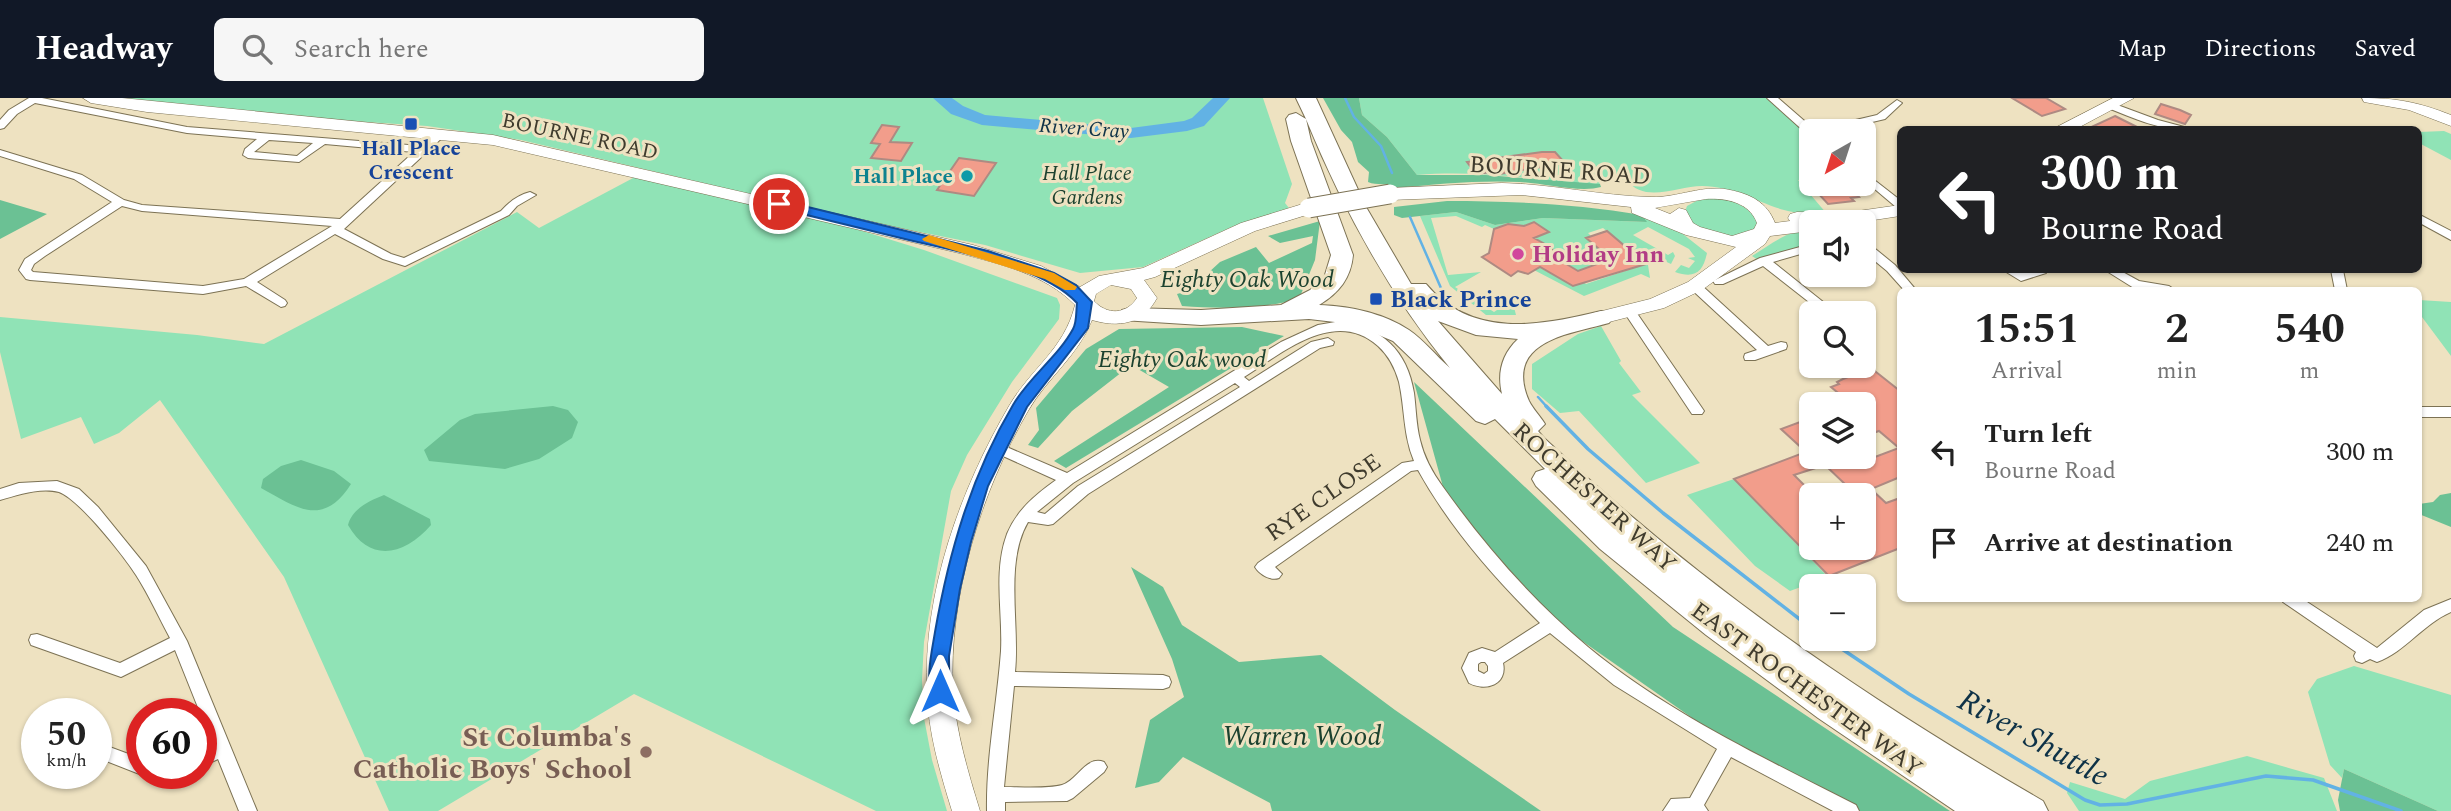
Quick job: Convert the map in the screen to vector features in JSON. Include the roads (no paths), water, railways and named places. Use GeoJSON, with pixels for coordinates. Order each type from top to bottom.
{"type":"FeatureCollection","features":[{"type":"Feature","properties":{"kind":"highway"},"geometry":{"type":"LineString","coordinates":[[1280,313],[1324,292],[1335,281],[1342,266],[1342,255],[1301,141],[1300,106]]}},
{"type":"Feature","properties":{"kind":"highway"},"geometry":{"type":"LineString","coordinates":[[1300,106],[1323,122],[1373,220],[1430,304],[1463,323],[1486,330],[1510,333],[1560,328]]}},
{"type":"Feature","properties":{"kind":"highway","name":"ROCHESTER WAY"},"geometry":{"type":"LineString","coordinates":[[1300,106],[1352,235],[1384,288],[1415,331],[1484,415]]}},
{"type":"Feature","properties":{"kind":"highway","name":"ROCHESTER WAY"},"geometry":{"type":"LineString","coordinates":[[1300,106],[1393,275],[1460,363],[1500,410],[1567,476],[1656,555],[1737,620],[1854,703],[1922,747],[1990,801]]}},
{"type":"Feature","properties":{"kind":"highway"},"geometry":{"type":"LineString","coordinates":[[1146,294],[1186,317]]}},
{"type":"Feature","properties":{"kind":"highway"},"geometry":{"type":"LineString","coordinates":[[1120,316],[1186,317],[1332,311],[1362,317],[1386,326],[1401,336],[1484,415]]}},
{"type":"Feature","properties":{"kind":"highway"},"geometry":{"type":"LineString","coordinates":[[1601,318],[1560,328],[1541,335],[1527,345],[1513,368],[1510,387],[1523,415],[1576,468],[1666,549],[1735,606],[1990,801]]}},
{"type":"Feature","properties":{"kind":"highway","name":"EAST ROCHESTER WAY"},"geometry":{"type":"LineString","coordinates":[[1484,415],[1552,487],[1591,523],[1723,633],[1816,701],[1990,801],[2031,811]]}},
{"type":"Feature","properties":{"kind":"main road","name":"BOURNE ROAD"},"geometry":{"type":"LineString","coordinates":[[91,98],[147,107],[440,134],[540,149],[928,239],[1049,276],[1071,288],[1095,314],[1120,316]]}},
{"type":"Feature","properties":{"kind":"main road"},"geometry":{"type":"LineString","coordinates":[[2370,98],[2393,100],[2451,121]]}},
{"type":"Feature","properties":{"kind":"main road"},"geometry":{"type":"LineString","coordinates":[[2068,126],[2119,102]]}},
{"type":"Feature","properties":{"kind":"main road","name":"BOURNE ROAD"},"geometry":{"type":"LineString","coordinates":[[1049,276],[1106,280],[1148,273],[1248,226],[1427,190],[1538,190],[1654,203],[1715,193],[1751,203]]}},
{"type":"Feature","properties":{"kind":"main road","name":"BOURNE ROAD"},"geometry":{"type":"LineString","coordinates":[[1393,197],[1478,195],[1577,200],[1645,210],[1734,242],[1763,232]]}},
{"type":"Feature","properties":{"kind":"main road"},"geometry":{"type":"LineString","coordinates":[[1684,199],[1678,211],[1689,228],[1713,251],[1716,277]]}},
{"type":"Feature","properties":{"kind":"main road"},"geometry":{"type":"LineString","coordinates":[[1751,203],[1781,215],[1803,219],[1844,219],[1897,211]]}},
{"type":"Feature","properties":{"kind":"main road"},"geometry":{"type":"LineString","coordinates":[[1601,318],[1657,304],[1716,277],[1758,240],[1763,232],[1766,223],[1764,216],[1751,203]]}},
{"type":"Feature","properties":{"kind":"main road","name":"BOURNE ROAD"},"geometry":{"type":"LineString","coordinates":[[1070,345],[1094,326],[1142,307],[1146,294],[1161,277],[1249,236],[1313,212]]}},
{"type":"Feature","properties":{"kind":"main road"},"geometry":{"type":"LineString","coordinates":[[1876,220],[1897,214]]}},
{"type":"Feature","properties":{"kind":"main road"},"geometry":{"type":"LineString","coordinates":[[1763,232],[1799,224]]}},
{"type":"Feature","properties":{"kind":"main road"},"geometry":{"type":"LineString","coordinates":[[966,811],[945,731],[940,691],[940,656],[962,542],[980,486],[997,448],[1028,393],[1070,345],[1081,328],[1086,291],[1106,280],[1128,280],[1146,294]]}},
{"type":"Feature","properties":{"kind":"street"},"geometry":{"type":"LineString","coordinates":[[1772,98],[1799,122]]}},
{"type":"Feature","properties":{"kind":"street"},"geometry":{"type":"LineString","coordinates":[[2,121],[35,99],[187,131],[423,149]]}},
{"type":"Feature","properties":{"kind":"street"},"geometry":{"type":"LineString","coordinates":[[2119,102],[2140,117],[2170,126]]}},
{"type":"Feature","properties":{"kind":"street"},"geometry":{"type":"LineString","coordinates":[[1872,119],[1881,117],[1898,103]]}},
{"type":"Feature","properties":{"kind":"street"},"geometry":{"type":"LineString","coordinates":[[2139,126],[2140,117]]}},
{"type":"Feature","properties":{"kind":"street"},"geometry":{"type":"LineString","coordinates":[[120,202],[41,253],[29,262],[25,270],[30,276],[203,290],[248,282],[339,227],[440,134]]}},
{"type":"Feature","properties":{"kind":"street"},"geometry":{"type":"LineString","coordinates":[[266,137],[249,151],[248,155],[299,159],[323,141]]}},
{"type":"Feature","properties":{"kind":"street"},"geometry":{"type":"LineString","coordinates":[[0,153],[78,177],[120,202],[156,210],[339,227],[393,261],[405,262],[484,224],[530,195]]}},
{"type":"Feature","properties":{"kind":"street"},"geometry":{"type":"LineString","coordinates":[[1876,185],[1897,202]]}},
{"type":"Feature","properties":{"kind":"street"},"geometry":{"type":"LineString","coordinates":[[2422,218],[2451,236]]}},
{"type":"Feature","properties":{"kind":"street"},"geometry":{"type":"LineString","coordinates":[[1716,277],[1799,251]]}},
{"type":"Feature","properties":{"kind":"street"},"geometry":{"type":"LineString","coordinates":[[1876,256],[1907,287]]}},
{"type":"Feature","properties":{"kind":"street"},"geometry":{"type":"LineString","coordinates":[[1764,261],[1816,301]]}},
{"type":"Feature","properties":{"kind":"street"},"geometry":{"type":"LineString","coordinates":[[2015,273],[2021,277],[2033,273]]}},
{"type":"Feature","properties":{"kind":"street"},"geometry":{"type":"LineString","coordinates":[[2115,273],[2141,287]]}},
{"type":"Feature","properties":{"kind":"street"},"geometry":{"type":"LineString","coordinates":[[248,282],[281,303]]}},
{"type":"Feature","properties":{"kind":"street"},"geometry":{"type":"LineString","coordinates":[[1695,286],[1766,351]]}},
{"type":"Feature","properties":{"kind":"street"},"geometry":{"type":"LineString","coordinates":[[1630,312],[1697,411]]}},
{"type":"Feature","properties":{"kind":"street"},"geometry":{"type":"LineString","coordinates":[[1098,767],[1067,793],[995,803],[994,771],[1009,645],[1006,590],[1009,553],[1025,514],[1044,495],[1068,479],[1235,377],[1319,327],[1335,325],[1359,329],[1377,338],[1394,356],[1408,382],[1412,436],[1436,489],[1480,549],[1551,624],[1598,664],[1671,714],[1727,748],[1850,811]]}},
{"type":"Feature","properties":{"kind":"street"},"geometry":{"type":"LineString","coordinates":[[1025,514],[1048,520],[1083,490],[1316,345],[1328,342]]}},
{"type":"Feature","properties":{"kind":"street"},"geometry":{"type":"LineString","coordinates":[[1750,357],[1781,346]]}},
{"type":"Feature","properties":{"kind":"street"},"geometry":{"type":"LineString","coordinates":[[1235,377],[1249,387]]}},
{"type":"Feature","properties":{"kind":"street"},"geometry":{"type":"LineString","coordinates":[[2422,412],[2451,412]]}},
{"type":"Feature","properties":{"kind":"street"},"geometry":{"type":"LineString","coordinates":[[997,448],[1068,479]]}},
{"type":"Feature","properties":{"kind":"street","name":"RYE CLOSE"},"geometry":{"type":"LineString","coordinates":[[1274,574],[1263,567],[1407,467],[1423,464]]}},
{"type":"Feature","properties":{"kind":"street"},"geometry":{"type":"LineString","coordinates":[[0,495],[19,488],[57,486],[74,493],[93,511],[141,570],[179,641],[247,811]]}},
{"type":"Feature","properties":{"kind":"street"},"geometry":{"type":"LineString","coordinates":[[2294,602],[2365,654],[2377,655],[2430,614],[2451,605]]}},
{"type":"Feature","properties":{"kind":"street"},"geometry":{"type":"LineString","coordinates":[[1493,661],[1551,624]]}},
{"type":"Feature","properties":{"kind":"street"},"geometry":{"type":"LineString","coordinates":[[37,640],[121,670],[179,641]]}},
{"type":"Feature","properties":{"kind":"street"},"geometry":{"type":"LineString","coordinates":[[1006,679],[1163,682]]}},
{"type":"Feature","properties":{"kind":"street"},"geometry":{"type":"LineString","coordinates":[[1672,811],[1681,804],[1696,809],[1727,748]]}},
{"type":"Feature","properties":{"kind":"street"},"geometry":{"type":"LineString","coordinates":[[217,752],[222,749]]}},
{"type":"Feature","properties":{"kind":"waterway","name":"River Cray"},"geometry":{"type":"LineString","coordinates":[[941,98],[957,110],[982,120],[1131,133],[1187,126],[1198,122],[1222,98]]}},
{"type":"Feature","properties":{"kind":"waterway","name":"River Shuttle"},"geometry":{"type":"LineString","coordinates":[[1345,98],[1354,117],[1381,146],[1392,173]]}},
{"type":"Feature","properties":{"kind":"waterway","name":"River Shuttle"},"geometry":{"type":"LineString","coordinates":[[1410,217],[1444,295]]}},
{"type":"Feature","properties":{"kind":"waterway","name":"River Shuttle"},"geometry":{"type":"LineString","coordinates":[[1538,397],[1547,407]]}},
{"type":"Feature","properties":{"kind":"waterway","name":"River Shuttle"},"geometry":{"type":"LineString","coordinates":[[1546,406],[1588,449],[1663,513],[1799,619]]}},
{"type":"Feature","properties":{"kind":"waterway","name":"River Shuttle"},"geometry":{"type":"LineString","coordinates":[[1845,651],[1909,694],[2085,800],[2100,805],[2127,804],[2266,776],[2313,780],[2401,811]]}},
{"type":"Feature","properties":{"kind":"place","name":"Hall Place Crescent"},"geometry":{"type":"Point","coordinates":[411,124]}},
{"type":"Feature","properties":{"kind":"place","name":"Hall Place"},"geometry":{"type":"Point","coordinates":[967,176]}},
{"type":"Feature","properties":{"kind":"place","name":"Holiday Inn"},"geometry":{"type":"Point","coordinates":[1518,254]}},
{"type":"Feature","properties":{"kind":"place","name":"Black Prince"},"geometry":{"type":"Point","coordinates":[1376,299]}},
{"type":"Feature","properties":{"kind":"place","name":"St Columba's Catholic Boys' School"},"geometry":{"type":"Point","coordinates":[646,752]}},
{"type":"Feature","properties":{"kind":"park label","name":"Hall Place Gardens"},"geometry":{"type":"Point","coordinates":[1087,185]}},
{"type":"Feature","properties":{"kind":"park label","name":"Eighty Oak Wood"},"geometry":{"type":"Point","coordinates":[1247,279]}},
{"type":"Feature","properties":{"kind":"park label","name":"Eighty Oak wood"},"geometry":{"type":"Point","coordinates":[1182,359]}},
{"type":"Feature","properties":{"kind":"park label","name":"Warren Wood"},"geometry":{"type":"Point","coordinates":[1302,735]}}]}
